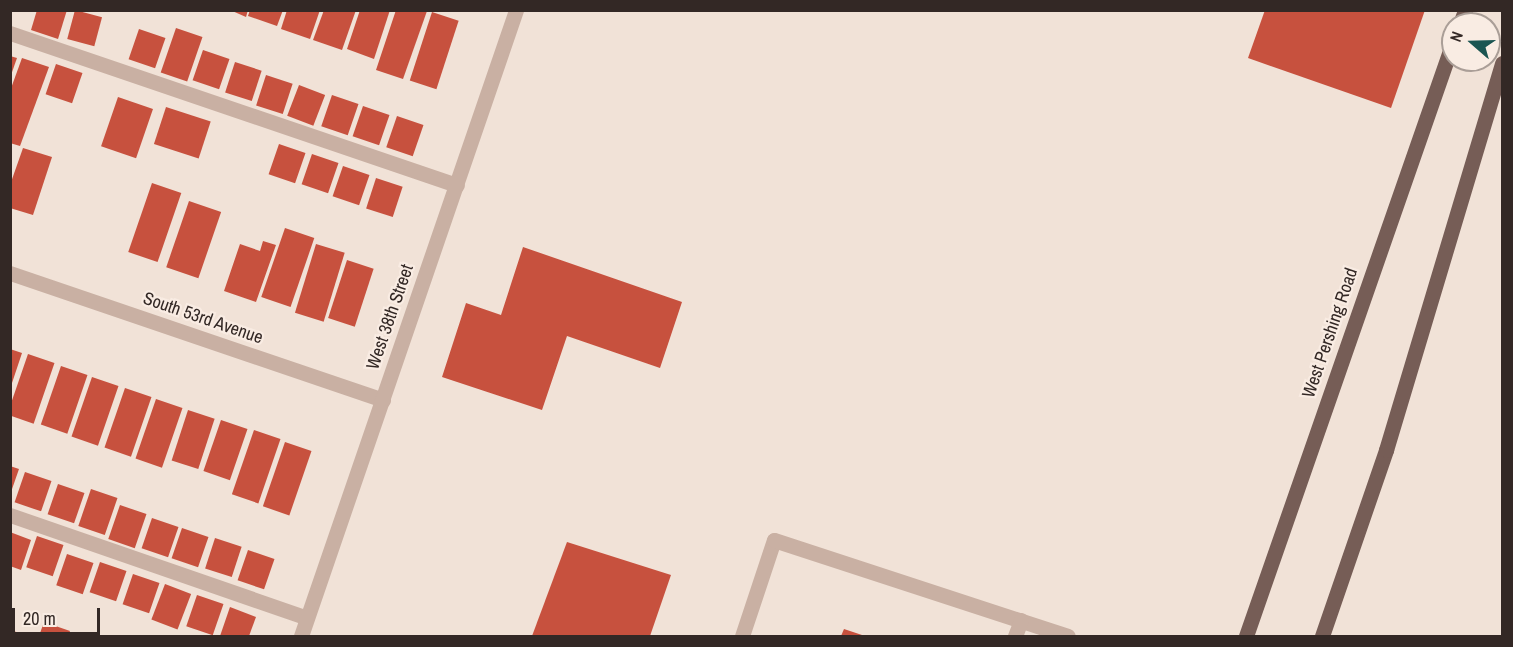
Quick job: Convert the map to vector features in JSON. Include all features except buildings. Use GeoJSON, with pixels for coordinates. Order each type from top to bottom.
{"type":"FeatureCollection","features":[{"type":"Feature","properties":{"kind":"main road"},"geometry":{"type":"LineString","coordinates":[[1322,636],[1386,450],[1503,63]]}},
{"type":"Feature","properties":{"kind":"main road","name":"West Pershing Road"},"geometry":{"type":"LineString","coordinates":[[1246,636],[1443,72]]}},
{"type":"Feature","properties":{"kind":"street","name":"West 38th Street"},"geometry":{"type":"LineString","coordinates":[[301,636],[516,10]]}},
{"type":"Feature","properties":{"kind":"street"},"geometry":{"type":"LineString","coordinates":[[10,33],[457,184]]}},
{"type":"Feature","properties":{"kind":"street","name":"South 53rd Avenue"},"geometry":{"type":"LineString","coordinates":[[10,273],[382,400]]}},
{"type":"Feature","properties":{"kind":"street"},"geometry":{"type":"LineString","coordinates":[[10,515],[307,618]]}},
{"type":"Feature","properties":{"kind":"street"},"geometry":{"type":"LineString","coordinates":[[742,636],[774,540],[1068,636]]}},
{"type":"Feature","properties":{"kind":"street"},"geometry":{"type":"LineString","coordinates":[[1015,636],[1021,620]]}}]}
